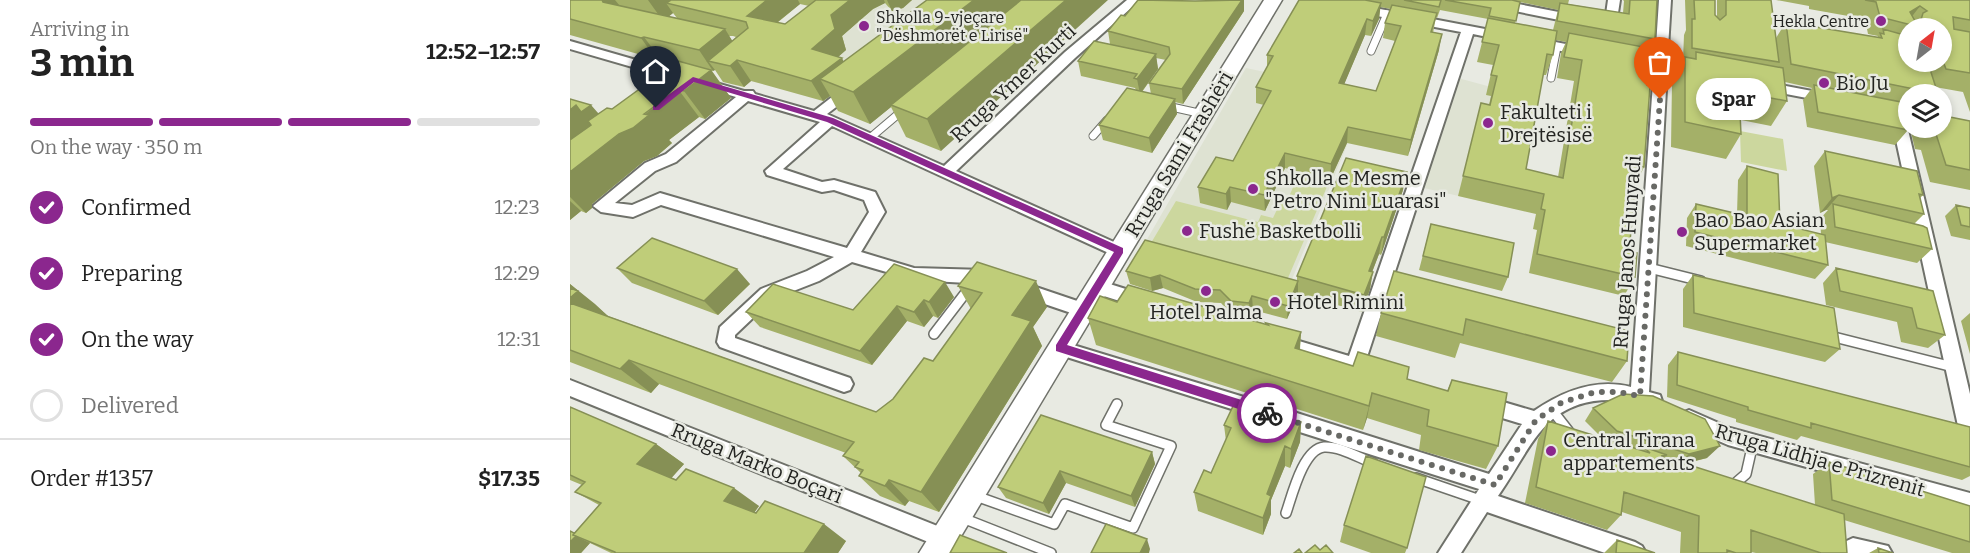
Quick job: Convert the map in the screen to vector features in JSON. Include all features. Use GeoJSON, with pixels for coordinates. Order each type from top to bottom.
{"type":"FeatureCollection","features":[{"type":"Feature","properties":{"kind":"main road","name":"Rruga Sami Frashëri"},"geometry":{"type":"LineString","coordinates":[[939,545],[1273,0]]}},
{"type":"Feature","properties":{"kind":"street","name":"Rruga Ymer Kurti"},"geometry":{"type":"LineString","coordinates":[[946,172],[1070,56],[1134,0]]}},
{"type":"Feature","properties":{"kind":"street"},"geometry":{"type":"LineString","coordinates":[[1314,0],[1710,76]]}},
{"type":"Feature","properties":{"kind":"street"},"geometry":{"type":"LineString","coordinates":[[1480,0],[1514,3],[1528,15],[1610,26],[1614,0]]}},
{"type":"Feature","properties":{"kind":"street","name":"Rruga Janos Hunyadi"},"geometry":{"type":"LineString","coordinates":[[1640,396],[1638,352],[1649,268],[1665,0]]}},
{"type":"Feature","properties":{"kind":"street"},"geometry":{"type":"LineString","coordinates":[[1355,365],[1389,284],[1468,30]]}},
{"type":"Feature","properties":{"kind":"street"},"geometry":{"type":"LineString","coordinates":[[570,45],[693,79],[713,80],[748,94],[823,118],[1119,250]]}},
{"type":"Feature","properties":{"kind":"street"},"geometry":{"type":"LineString","coordinates":[[674,93],[693,79]]}},
{"type":"Feature","properties":{"kind":"street"},"geometry":{"type":"LineString","coordinates":[[844,384],[726,342],[726,332],[767,294],[813,276],[851,255],[878,212],[870,196],[834,185],[822,187],[772,171],[823,118],[863,81]]}},
{"type":"Feature","properties":{"kind":"street"},"geometry":{"type":"LineString","coordinates":[[1754,84],[1775,84],[1845,102]]}},
{"type":"Feature","properties":{"kind":"street"},"geometry":{"type":"LineString","coordinates":[[748,94],[671,158],[650,167],[601,206],[633,211],[660,199],[914,274],[985,277],[1083,310]]}},
{"type":"Feature","properties":{"kind":"street"},"geometry":{"type":"LineString","coordinates":[[1897,112],[1920,238],[1955,367],[1970,435]]}},
{"type":"Feature","properties":{"kind":"street"},"geometry":{"type":"LineString","coordinates":[[1097,287],[1159,306]]}},
{"type":"Feature","properties":{"kind":"street"},"geometry":{"type":"LineString","coordinates":[[1256,336],[1389,375]]}},
{"type":"Feature","properties":{"kind":"street"},"geometry":{"type":"LineString","coordinates":[[1060,348],[1489,493],[1635,553]]}},
{"type":"Feature","properties":{"kind":"street","name":"Rruga Marko Boçari"},"geometry":{"type":"LineString","coordinates":[[570,388],[939,545]]}},
{"type":"Feature","properties":{"kind":"street"},"geometry":{"type":"LineString","coordinates":[[1449,553],[1544,415],[1578,396],[1595,392],[1618,392],[1640,396]]}},
{"type":"Feature","properties":{"kind":"street","name":"Rruga Lidhja e Prizrenit"},"geometry":{"type":"LineString","coordinates":[[1640,396],[1698,424],[1753,443],[1970,503]]}},
{"type":"Feature","properties":{"kind":"street"},"geometry":{"type":"LineString","coordinates":[[1468,399],[1544,415]]}},
{"type":"Feature","properties":{"kind":"street"},"geometry":{"type":"LineString","coordinates":[[1844,553],[1853,549],[1881,553]]}},
{"type":"Feature","properties":{"kind":"lane"},"geometry":{"type":"LineString","coordinates":[[1371,51],[1387,14]]}},
{"type":"Feature","properties":{"kind":"lane"},"geometry":{"type":"LineString","coordinates":[[1551,78],[1557,47]]}},
{"type":"Feature","properties":{"kind":"lane"},"geometry":{"type":"LineString","coordinates":[[870,138],[914,102]]}},
{"type":"Feature","properties":{"kind":"lane"},"geometry":{"type":"LineString","coordinates":[[1154,103],[1203,114]]}},
{"type":"Feature","properties":{"kind":"lane"},"geometry":{"type":"LineString","coordinates":[[1094,136],[1114,113]]}},
{"type":"Feature","properties":{"kind":"lane"},"geometry":{"type":"LineString","coordinates":[[1649,268],[1714,285]]}},
{"type":"Feature","properties":{"kind":"lane"},"geometry":{"type":"LineString","coordinates":[[934,334],[978,277]]}},
{"type":"Feature","properties":{"kind":"lane"},"geometry":{"type":"LineString","coordinates":[[1834,337],[1955,367]]}},
{"type":"Feature","properties":{"kind":"lane"},"geometry":{"type":"LineString","coordinates":[[970,494],[1054,524],[1065,504],[1133,528],[1171,446],[1106,425],[1117,404]]}},
{"type":"Feature","properties":{"kind":"lane"},"geometry":{"type":"LineString","coordinates":[[1544,415],[1582,442]]}},
{"type":"Feature","properties":{"kind":"lane"},"geometry":{"type":"LineString","coordinates":[[1716,485],[1728,489],[1744,479],[1749,469],[1753,443]]}},
{"type":"Feature","properties":{"kind":"lane"},"geometry":{"type":"LineString","coordinates":[[1287,513],[1307,458],[1321,447],[1387,468]]}},
{"type":"Feature","properties":{"kind":"lane"},"geometry":{"type":"LineString","coordinates":[[1408,475],[1489,493]]}},
{"type":"Feature","properties":{"kind":"lane"},"geometry":{"type":"LineString","coordinates":[[957,516],[1051,553]]}},
{"type":"Feature","properties":{"kind":"shaded area","name":"Shkolla 9-vjeçare \"Dëshmorët e Lirisë\""},"geometry":{"type":"Polygon","coordinates":[[[837,0],[955,0],[857,79],[772,52],[837,0]]]}},
{"type":"Feature","properties":{"kind":"shaded area","name":"Shkolla e Mesme \"Petro Nini Luarasi\""},"geometry":{"type":"Polygon","coordinates":[[[1246,68],[1368,94],[1288,289],[1142,248],[1246,68]]]}},
{"type":"Feature","properties":{"kind":"shaded area","name":"Fakulteti i Drejtësisë"},"geometry":{"type":"Polygon","coordinates":[[[1458,78],[1535,99],[1515,209],[1424,188],[1458,78]]]}},
{"type":"Feature","properties":{"kind":"green space"},"geometry":{"type":"Polygon","coordinates":[[[1740,131],[1783,139],[1787,171],[1741,162],[1740,131]]]}},
{"type":"Feature","properties":{"kind":"green space"},"geometry":{"type":"Polygon","coordinates":[[[1299,174],[1329,182],[1285,285],[1148,248],[1176,201],[1258,222],[1261,215],[1273,218],[1281,201],[1287,201],[1299,174]]]}},
{"type":"Feature","properties":{"kind":"building"},"geometry":{"type":"Polygon","coordinates":[[[570,0],[602,0],[725,29],[699,50],[641,38],[570,19],[570,0]]]}},
{"type":"Feature","properties":{"kind":"building"},"geometry":{"type":"Polygon","coordinates":[[[671,0],[767,0],[747,16],[785,24],[816,0],[850,0],[831,15],[835,29],[812,49],[842,58],[811,81],[737,60],[730,66],[708,61],[748,28],[746,22],[666,3],[671,0]]]}},
{"type":"Feature","properties":{"kind":"building"},"geometry":{"type":"Polygon","coordinates":[[[927,0],[974,0],[853,92],[820,79],[927,0]]]}},
{"type":"Feature","properties":{"kind":"building"},"geometry":{"type":"Polygon","coordinates":[[[1021,0],[1066,0],[927,119],[891,105],[1021,0]]]}},
{"type":"Feature","properties":{"kind":"building"},"geometry":{"type":"Polygon","coordinates":[[[1138,0],[1242,0],[1182,89],[1149,83],[1170,54],[1169,47],[1108,31],[1138,0]]]}},
{"type":"Feature","properties":{"kind":"building"},"geometry":{"type":"Polygon","coordinates":[[[1299,0],[1365,0],[1381,3],[1373,21],[1367,19],[1339,83],[1376,91],[1401,26],[1385,23],[1392,5],[1437,13],[1431,32],[1442,34],[1411,140],[1348,127],[1331,164],[1285,153],[1264,195],[1230,187],[1226,194],[1198,187],[1216,157],[1233,161],[1271,91],[1256,87],[1273,56],[1267,55],[1299,0]]]}},
{"type":"Feature","properties":{"kind":"building"},"geometry":{"type":"Polygon","coordinates":[[[1404,0],[1441,0],[1439,7],[1404,0]]]}},
{"type":"Feature","properties":{"kind":"building"},"geometry":{"type":"Polygon","coordinates":[[[1445,0],[1520,2],[1516,21],[1489,16],[1491,8],[1445,0]]]}},
{"type":"Feature","properties":{"kind":"building"},"geometry":{"type":"Polygon","coordinates":[[[1630,0],[1657,0],[1655,39],[1557,21],[1560,3],[1629,14],[1630,0]]]}},
{"type":"Feature","properties":{"kind":"building"},"geometry":{"type":"Polygon","coordinates":[[[1694,0],[1715,0],[1715,15],[1720,20],[1726,15],[1726,0],[1771,0],[1779,62],[1692,48],[1694,0]]]}},
{"type":"Feature","properties":{"kind":"building"},"geometry":{"type":"Polygon","coordinates":[[[1865,0],[1970,0],[1970,20],[1953,17],[1954,29],[1970,32],[1970,73],[1952,70],[1952,18],[1922,18],[1923,13],[1927,11],[1920,6],[1910,12],[1913,18],[1898,18],[1898,22],[1880,17],[1876,2],[1865,0]]]}},
{"type":"Feature","properties":{"kind":"building"},"geometry":{"type":"Polygon","coordinates":[[[1488,18],[1557,31],[1553,55],[1547,54],[1526,169],[1563,178],[1582,60],[1564,57],[1569,33],[1649,48],[1647,85],[1650,86],[1644,167],[1637,166],[1629,252],[1637,253],[1635,277],[1537,254],[1545,210],[1541,209],[1544,194],[1463,176],[1481,103],[1490,105],[1497,76],[1491,75],[1499,45],[1482,42],[1488,18]]]}},
{"type":"Feature","properties":{"kind":"building"},"geometry":{"type":"Polygon","coordinates":[[[1786,22],[1882,38],[1880,33],[1884,34],[1883,29],[1898,33],[1898,72],[1931,72],[1935,84],[1898,86],[1791,64],[1786,22]]]}},
{"type":"Feature","properties":{"kind":"building"},"geometry":{"type":"Polygon","coordinates":[[[1094,41],[1156,54],[1137,79],[1134,78],[1137,74],[1078,61],[1094,41]]]}},
{"type":"Feature","properties":{"kind":"building"},"geometry":{"type":"Polygon","coordinates":[[[1696,52],[1783,68],[1787,101],[1739,92],[1741,134],[1685,122],[1685,57],[1696,59],[1696,52]]]}},
{"type":"Feature","properties":{"kind":"building"},"geometry":{"type":"Polygon","coordinates":[[[678,61],[711,70],[684,91],[678,89],[644,114],[649,115],[633,128],[619,134],[570,172],[570,140],[591,125],[588,121],[607,108],[612,109],[678,61]]]}},
{"type":"Feature","properties":{"kind":"building"},"geometry":{"type":"Polygon","coordinates":[[[1814,85],[1898,101],[1898,128],[1818,112],[1814,85]]]}},
{"type":"Feature","properties":{"kind":"building"},"geometry":{"type":"Polygon","coordinates":[[[1127,88],[1175,99],[1149,138],[1099,125],[1127,88]]]}},
{"type":"Feature","properties":{"kind":"building"},"geometry":{"type":"Polygon","coordinates":[[[570,99],[591,105],[581,112],[576,105],[570,110],[570,99]]]}},
{"type":"Feature","properties":{"kind":"building"},"geometry":{"type":"Polygon","coordinates":[[[1952,117],[1970,121],[1970,170],[1946,165],[1937,138],[1952,138],[1952,117]]]}},
{"type":"Feature","properties":{"kind":"building"},"geometry":{"type":"Polygon","coordinates":[[[1825,151],[1917,171],[1923,195],[1919,194],[1924,214],[1839,195],[1832,198],[1825,151]]]}},
{"type":"Feature","properties":{"kind":"building"},"geometry":{"type":"Polygon","coordinates":[[[1346,158],[1407,172],[1384,237],[1382,237],[1369,271],[1373,272],[1364,295],[1297,276],[1346,158]]]}},
{"type":"Feature","properties":{"kind":"building"},"geometry":{"type":"Polygon","coordinates":[[[1747,166],[1778,174],[1780,224],[1825,235],[1828,265],[1695,232],[1696,204],[1747,216],[1747,166]]]}},
{"type":"Feature","properties":{"kind":"building"},"geometry":{"type":"Polygon","coordinates":[[[1833,204],[1923,226],[1927,228],[1932,249],[1835,227],[1833,204]]]}},
{"type":"Feature","properties":{"kind":"building"},"geometry":{"type":"Polygon","coordinates":[[[1956,205],[1970,208],[1970,227],[1961,225],[1956,205]]]}},
{"type":"Feature","properties":{"kind":"building"},"geometry":{"type":"Polygon","coordinates":[[[1431,224],[1514,243],[1508,277],[1423,256],[1431,224]]]}},
{"type":"Feature","properties":{"kind":"building"},"geometry":{"type":"Polygon","coordinates":[[[652,238],[737,269],[704,301],[617,268],[652,238]]]}},
{"type":"Feature","properties":{"kind":"building"},"geometry":{"type":"Polygon","coordinates":[[[1145,240],[1298,281],[1288,306],[1252,296],[1249,303],[1231,301],[1220,290],[1195,289],[1160,275],[1150,278],[1126,271],[1145,240]]]}},
{"type":"Feature","properties":{"kind":"building"},"geometry":{"type":"Polygon","coordinates":[[[977,262],[1036,281],[1012,315],[1031,321],[921,492],[889,480],[885,486],[859,476],[863,470],[855,467],[859,462],[843,456],[854,442],[629,360],[620,369],[570,350],[570,303],[876,412],[893,399],[924,358],[933,361],[982,293],[958,286],[977,262]]]}},
{"type":"Feature","properties":{"kind":"building"},"geometry":{"type":"Polygon","coordinates":[[[894,264],[945,282],[929,302],[924,300],[914,312],[897,306],[860,351],[746,312],[773,284],[853,310],[894,264]]]}},
{"type":"Feature","properties":{"kind":"building"},"geometry":{"type":"Polygon","coordinates":[[[1836,268],[1933,291],[1945,335],[1917,328],[1912,308],[1840,291],[1836,268]]]}},
{"type":"Feature","properties":{"kind":"building"},"geometry":{"type":"Polygon","coordinates":[[[1394,271],[1629,331],[1627,361],[1466,319],[1463,335],[1381,313],[1394,271]]]}},
{"type":"Feature","properties":{"kind":"building"},"geometry":{"type":"Polygon","coordinates":[[[1693,275],[1834,308],[1840,349],[1694,313],[1693,275]]]}},
{"type":"Feature","properties":{"kind":"building"},"geometry":{"type":"Polygon","coordinates":[[[1128,285],[1268,325],[1266,323],[1301,332],[1295,348],[1353,366],[1358,352],[1409,367],[1407,379],[1448,391],[1452,380],[1507,393],[1498,446],[1427,426],[1429,410],[1372,393],[1369,406],[1088,318],[1100,296],[1117,302],[1128,285]]]}},
{"type":"Feature","properties":{"kind":"building"},"geometry":{"type":"Polygon","coordinates":[[[570,288],[578,291],[570,298],[570,288]]]}},
{"type":"Feature","properties":{"kind":"building"},"geometry":{"type":"Polygon","coordinates":[[[1678,352],[1970,427],[1970,467],[1811,423],[1811,428],[1748,410],[1748,407],[1677,385],[1678,352]]]}},
{"type":"Feature","properties":{"kind":"building"},"geometry":{"type":"Polygon","coordinates":[[[1623,394],[1653,396],[1705,419],[1720,446],[1689,454],[1617,431],[1593,408],[1623,394]]]}},
{"type":"Feature","properties":{"kind":"building"},"geometry":{"type":"Polygon","coordinates":[[[1236,400],[1301,422],[1291,449],[1285,446],[1267,494],[1271,496],[1263,518],[1194,492],[1204,470],[1211,473],[1231,428],[1224,425],[1236,400]]]}},
{"type":"Feature","properties":{"kind":"building"},"geometry":{"type":"Polygon","coordinates":[[[570,407],[656,444],[637,464],[676,480],[686,469],[734,488],[724,501],[756,513],[765,501],[824,524],[804,553],[615,553],[573,535],[601,503],[575,492],[585,482],[570,475],[570,407]]]}},
{"type":"Feature","properties":{"kind":"building"},"geometry":{"type":"Polygon","coordinates":[[[1041,415],[1152,452],[1131,496],[1060,471],[1043,503],[998,487],[1041,415]]]}},
{"type":"Feature","properties":{"kind":"building"},"geometry":{"type":"Polygon","coordinates":[[[1548,421],[1650,453],[1644,447],[1667,455],[1661,456],[1844,514],[1847,553],[1821,553],[1751,530],[1751,553],[1736,553],[1727,550],[1727,553],[1698,553],[1699,516],[1624,492],[1621,515],[1536,487],[1548,421]]]}},
{"type":"Feature","properties":{"kind":"building"},"geometry":{"type":"Polygon","coordinates":[[[1366,456],[1426,477],[1407,548],[1344,525],[1366,456]]]}},
{"type":"Feature","properties":{"kind":"building"},"geometry":{"type":"Polygon","coordinates":[[[1829,462],[1970,506],[1970,542],[1832,500],[1829,462]]]}},
{"type":"Feature","properties":{"kind":"building"},"geometry":{"type":"Polygon","coordinates":[[[1106,524],[1147,539],[1140,553],[1091,553],[1106,524]]]}},
{"type":"Feature","properties":{"kind":"building"},"geometry":{"type":"Polygon","coordinates":[[[570,531],[576,536],[570,542],[570,531]]]}},
{"type":"Feature","properties":{"kind":"building"},"geometry":{"type":"Polygon","coordinates":[[[960,535],[1007,553],[950,553],[960,535]]]}},
{"type":"Feature","properties":{"kind":"building"},"geometry":{"type":"Polygon","coordinates":[[[1617,540],[1655,553],[1616,553],[1617,540]]]}},
{"type":"Feature","properties":{"kind":"building"},"geometry":{"type":"Polygon","coordinates":[[[1315,545],[1320,550],[1326,545],[1333,553],[1305,553],[1315,545]]]}},
{"type":"Feature","properties":{"kind":"building"},"geometry":{"type":"Polygon","coordinates":[[[1878,548],[1893,553],[1879,553],[1878,548]]]}},
{"type":"Feature","properties":{"kind":"way so far"},"geometry":{"type":"LineString","coordinates":[[1267,413],[1495,485],[1536,420],[1561,403],[1595,392],[1618,392],[1640,396],[1660,99]]}},
{"type":"Feature","properties":{"kind":"place","name":"Hekla Centre"},"geometry":{"type":"Point","coordinates":[1881,21]}},
{"type":"Feature","properties":{"kind":"place","name":"Shkolla 9-vjeçare \"Dëshmorët e Lirisë\""},"geometry":{"type":"Point","coordinates":[864,26]}},
{"type":"Feature","properties":{"kind":"place","name":"Bio Ju"},"geometry":{"type":"Point","coordinates":[1824,83]}},
{"type":"Feature","properties":{"kind":"place","name":"Spar"},"geometry":{"type":"Point","coordinates":[1660,99]}},
{"type":"Feature","properties":{"kind":"place","name":"Fakulteti i Drejtësisë"},"geometry":{"type":"Point","coordinates":[1488,123]}},
{"type":"Feature","properties":{"kind":"place","name":"Shkolla e Mesme \"Petro Nini Luarasi\""},"geometry":{"type":"Point","coordinates":[1253,189]}},
{"type":"Feature","properties":{"kind":"place","name":"Fushë Basketbolli"},"geometry":{"type":"Point","coordinates":[1187,231]}},
{"type":"Feature","properties":{"kind":"place","name":"Bao Bao Asian Supermarket"},"geometry":{"type":"Point","coordinates":[1682,232]}},
{"type":"Feature","properties":{"kind":"place","name":"Hotel Palma"},"geometry":{"type":"Point","coordinates":[1206,291]}},
{"type":"Feature","properties":{"kind":"place","name":"Hotel Rimini"},"geometry":{"type":"Point","coordinates":[1275,302]}},
{"type":"Feature","properties":{"kind":"place","name":"Central Tirana appartements"},"geometry":{"type":"Point","coordinates":[1551,451]}},
{"type":"Feature","properties":{"kind":"route"},"geometry":{"type":"LineString","coordinates":[[656,108],[693,79],[830,120],[1119,250],[1060,348],[1267,413]]}}]}
